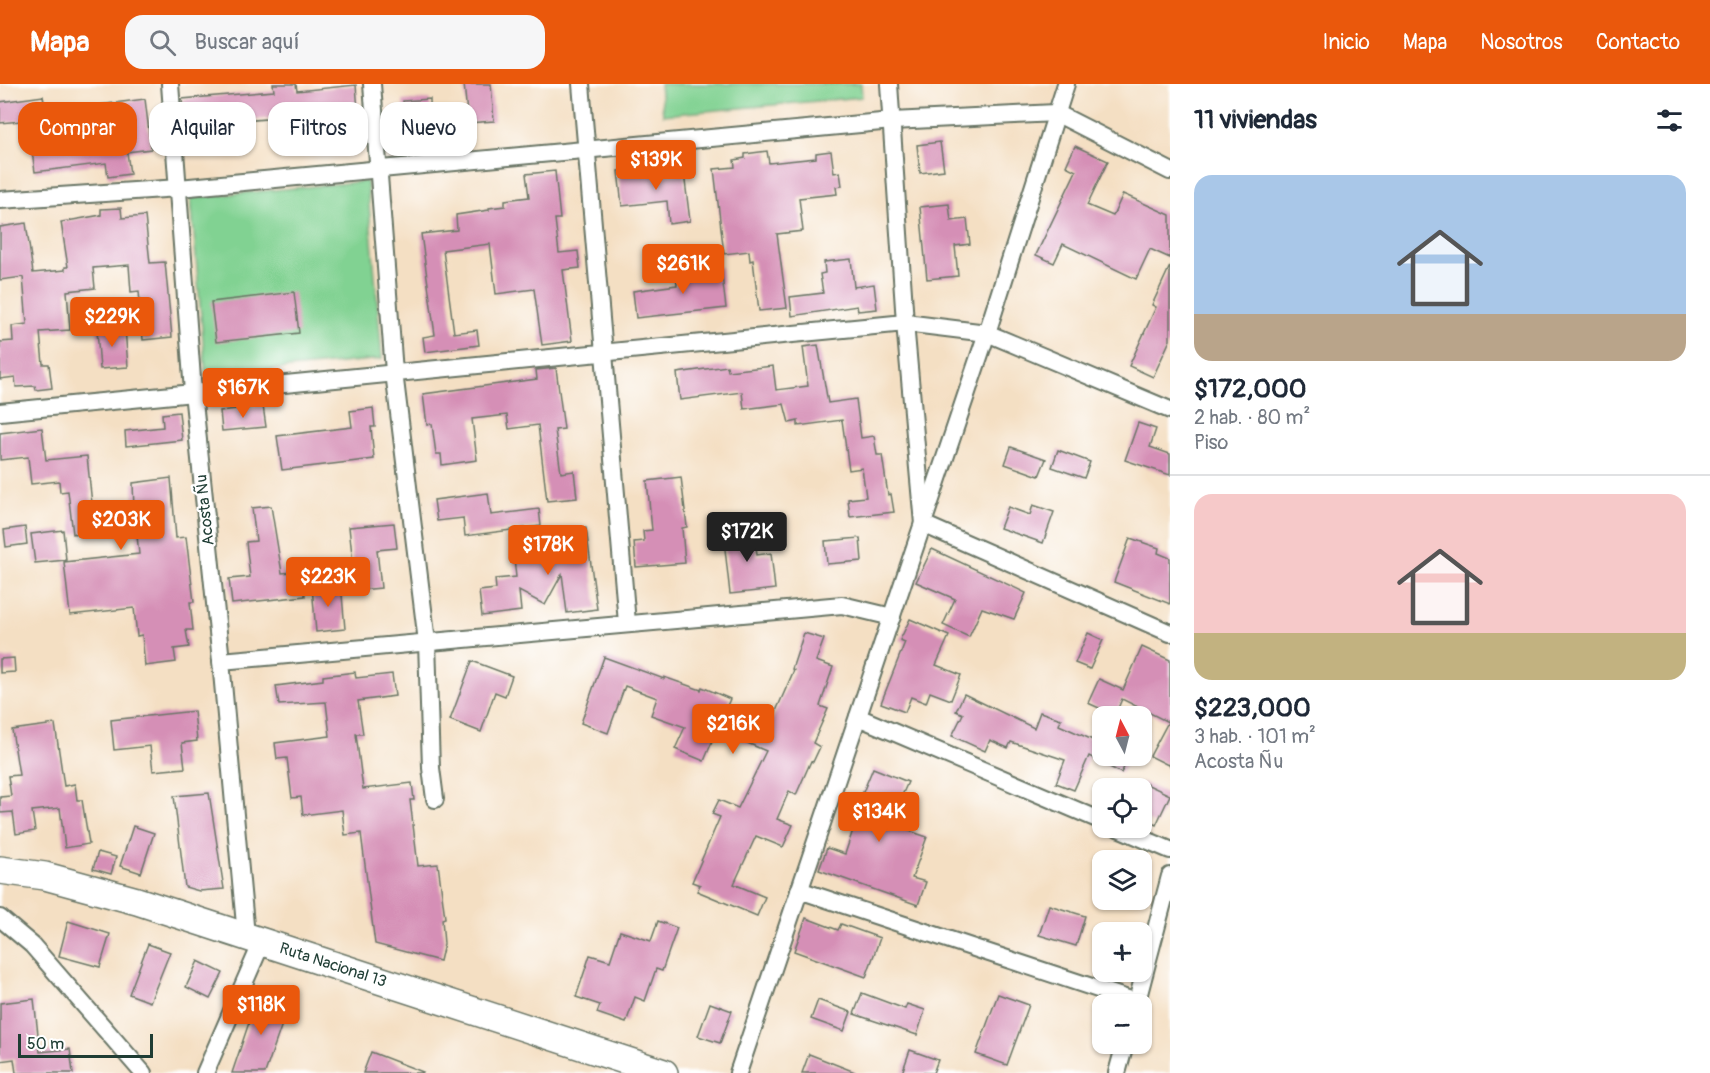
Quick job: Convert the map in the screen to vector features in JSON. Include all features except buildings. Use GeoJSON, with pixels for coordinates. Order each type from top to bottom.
{"type":"FeatureCollection","features":[{"type":"Feature","properties":{"kind":"highway","name":"Ruta Nacional 13"},"geometry":{"type":"LineString","coordinates":[[0,870],[45,876],[137,901],[664,1073]]}},
{"type":"Feature","properties":{"kind":"street","name":"Acosta Ñu"},"geometry":{"type":"LineString","coordinates":[[170,84],[193,392],[221,661],[254,939],[204,1073]]}},
{"type":"Feature","properties":{"kind":"street"},"geometry":{"type":"LineString","coordinates":[[372,84],[394,372],[428,642],[431,768],[435,800]]}},
{"type":"Feature","properties":{"kind":"street"},"geometry":{"type":"LineString","coordinates":[[581,84],[606,351],[627,623]]}},
{"type":"Feature","properties":{"kind":"street"},"geometry":{"type":"LineString","coordinates":[[889,84],[905,323],[923,524]]}},
{"type":"Feature","properties":{"kind":"street"},"geometry":{"type":"LineString","coordinates":[[738,1073],[987,333],[1066,84]]}},
{"type":"Feature","properties":{"kind":"street"},"geometry":{"type":"LineString","coordinates":[[0,200],[179,188],[892,121],[1056,113],[1170,171]]}},
{"type":"Feature","properties":{"kind":"street"},"geometry":{"type":"LineString","coordinates":[[0,412],[905,323],[987,333],[1170,410]]}},
{"type":"Feature","properties":{"kind":"street"},"geometry":{"type":"LineString","coordinates":[[923,524],[1170,633]]}},
{"type":"Feature","properties":{"kind":"street"},"geometry":{"type":"LineString","coordinates":[[221,661],[842,605],[892,617]]}},
{"type":"Feature","properties":{"kind":"street"},"geometry":{"type":"LineString","coordinates":[[858,717],[1092,818]]}},
{"type":"Feature","properties":{"kind":"street"},"geometry":{"type":"LineString","coordinates":[[1142,838],[1170,850]]}},
{"type":"Feature","properties":{"kind":"street"},"geometry":{"type":"LineString","coordinates":[[1139,994],[1165,913],[1170,876]]}},
{"type":"Feature","properties":{"kind":"street"},"geometry":{"type":"LineString","coordinates":[[800,890],[1109,994]]}},
{"type":"Feature","properties":{"kind":"street"},"geometry":{"type":"LineString","coordinates":[[0,918],[32,945],[143,1073]]}},
{"type":"Feature","properties":{"kind":"street"},"geometry":{"type":"LineString","coordinates":[[1117,1073],[1122,1054]]}},
{"type":"Feature","properties":{"kind":"green space"},"geometry":{"type":"Polygon","coordinates":[[[660,84],[861,84],[862,97],[663,115],[660,84]]]}},
{"type":"Feature","properties":{"kind":"green space"},"geometry":{"type":"Polygon","coordinates":[[[367,181],[382,359],[206,376],[191,198],[367,181]]]}}]}
